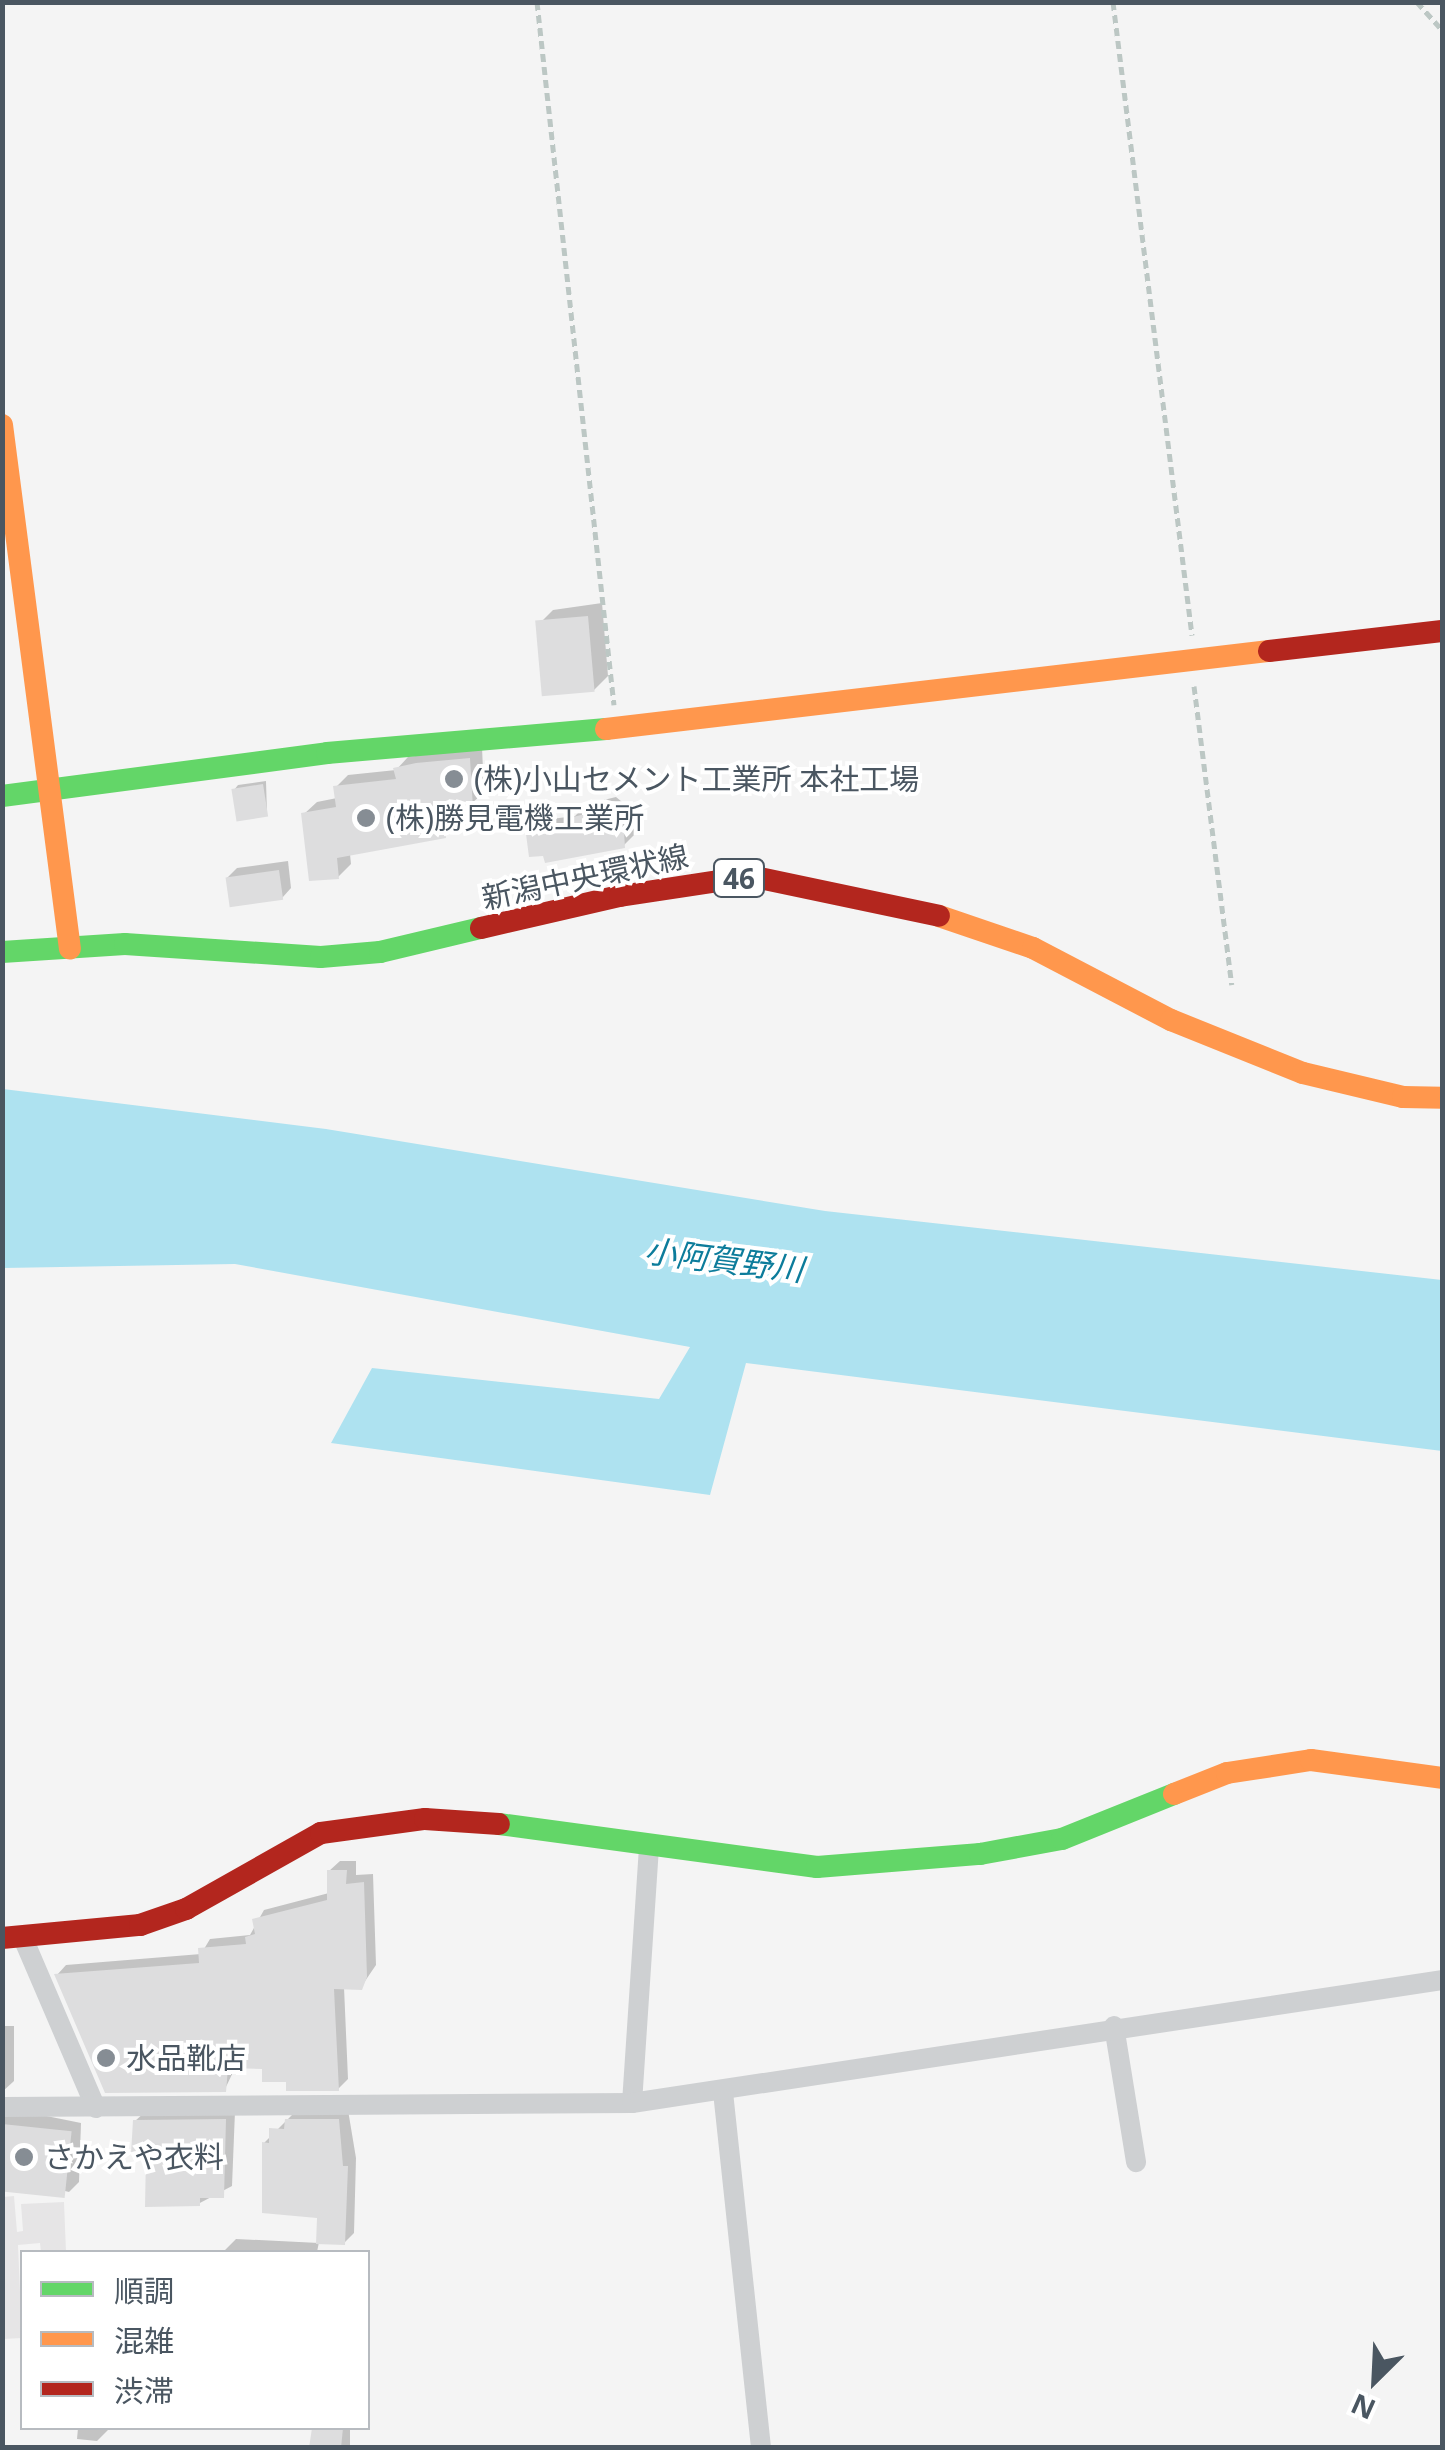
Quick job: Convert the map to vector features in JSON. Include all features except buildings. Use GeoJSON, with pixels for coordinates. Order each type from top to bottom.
{"type":"FeatureCollection","features":[{"type":"Feature","properties":{"kind":"street"},"geometry":{"type":"LineString","coordinates":[[2,425],[70,949]]}},
{"type":"Feature","properties":{"kind":"street"},"geometry":{"type":"LineString","coordinates":[[2,796],[326,753],[610,729],[992,681],[1196,664],[1442,631]]}},
{"type":"Feature","properties":{"kind":"street","name":"新潟中央環状線"},"geometry":{"type":"LineString","coordinates":[[2,952],[125,944],[320,957],[380,952],[620,896],[750,876],[877,908],[958,919],[1033,948],[1171,1020],[1303,1073],[1403,1097],[1442,1098]]}},
{"type":"Feature","properties":{"kind":"street"},"geometry":{"type":"LineString","coordinates":[[96,2108],[13,1938],[140,1925],[186,1908],[321,1833],[425,1819],[483,1820],[650,1849],[817,1867],[980,1854],[1062,1839],[1227,1773],[1312,1760],[1442,1778]]}},
{"type":"Feature","properties":{"kind":"street"},"geometry":{"type":"LineString","coordinates":[[632,2103],[650,1849]]}},
{"type":"Feature","properties":{"kind":"street"},"geometry":{"type":"LineString","coordinates":[[2,2107],[632,2103],[722,2092],[1114,2026],[1442,1980]]}},
{"type":"Feature","properties":{"kind":"street"},"geometry":{"type":"LineString","coordinates":[[1114,2026],[1136,2162]]}},
{"type":"Feature","properties":{"kind":"street"},"geometry":{"type":"LineString","coordinates":[[722,2092],[761,2448]]}},
{"type":"Feature","properties":{"kind":"path"},"geometry":{"type":"LineString","coordinates":[[537,2],[618,689],[610,729]]}},
{"type":"Feature","properties":{"kind":"path"},"geometry":{"type":"LineString","coordinates":[[1113,2],[1196,664],[1194,698],[1232,986]]}},
{"type":"Feature","properties":{"kind":"path"},"geometry":{"type":"LineString","coordinates":[[1417,2],[1442,30]]}},
{"type":"Feature","properties":{"kind":"shaded area"},"geometry":{"type":"Polygon","coordinates":[[[14,2196],[17,2232],[23,2231],[21,2204],[64,2202],[66,2250],[41,2250],[40,2243],[18,2245],[20,2338],[3,2339],[3,2197],[14,2196]]]}},
{"type":"Feature","properties":{"kind":"water","name":"小阿賀野川"},"geometry":{"type":"Polygon","coordinates":[[[3,1089],[326,1129],[825,1211],[1442,1280],[1442,1451],[746,1363],[710,1495],[331,1443],[372,1368],[659,1399],[690,1347],[235,1264],[3,1268],[3,1089]]]}},
{"type":"Feature","properties":{"kind":"traffic: fast"},"geometry":{"type":"LineString","coordinates":[[2,796],[327,753],[606,729]]}},
{"type":"Feature","properties":{"kind":"traffic: fast"},"geometry":{"type":"LineString","coordinates":[[2,952],[125,944],[321,957],[380,952],[481,928]]}},
{"type":"Feature","properties":{"kind":"traffic: fast"},"geometry":{"type":"LineString","coordinates":[[499,1824],[817,1867],[980,1854],[1062,1839],[1174,1794]]}},
{"type":"Feature","properties":{"kind":"traffic: slow"},"geometry":{"type":"LineString","coordinates":[[2,425],[70,949]]}},
{"type":"Feature","properties":{"kind":"traffic: slow"},"geometry":{"type":"LineString","coordinates":[[606,729],[1269,651]]}},
{"type":"Feature","properties":{"kind":"traffic: slow"},"geometry":{"type":"LineString","coordinates":[[939,916],[1033,948],[1171,1020],[1303,1073],[1403,1097],[1442,1098]]}},
{"type":"Feature","properties":{"kind":"traffic: slow"},"geometry":{"type":"LineString","coordinates":[[1174,1794],[1227,1773],[1311,1760],[1442,1778]]}},
{"type":"Feature","properties":{"kind":"traffic: jam"},"geometry":{"type":"LineString","coordinates":[[1269,651],[1442,631]]}},
{"type":"Feature","properties":{"kind":"traffic: jam"},"geometry":{"type":"LineString","coordinates":[[481,928],[620,896],[750,876],[939,916]]}},
{"type":"Feature","properties":{"kind":"traffic: jam"},"geometry":{"type":"LineString","coordinates":[[2,1938],[140,1925],[186,1909],[321,1833],[425,1819],[499,1824]]}},
{"type":"Feature","properties":{"kind":"place","name":"(株)小山セメント工業所 本社工場"},"geometry":{"type":"Point","coordinates":[454,779]}},
{"type":"Feature","properties":{"kind":"place","name":"(株)勝見電機工業所"},"geometry":{"type":"Point","coordinates":[366,818]}},
{"type":"Feature","properties":{"kind":"place","name":"水品靴店"},"geometry":{"type":"Point","coordinates":[106,2058]}},
{"type":"Feature","properties":{"kind":"place","name":"さかえや衣料"},"geometry":{"type":"Point","coordinates":[24,2157]}}]}
